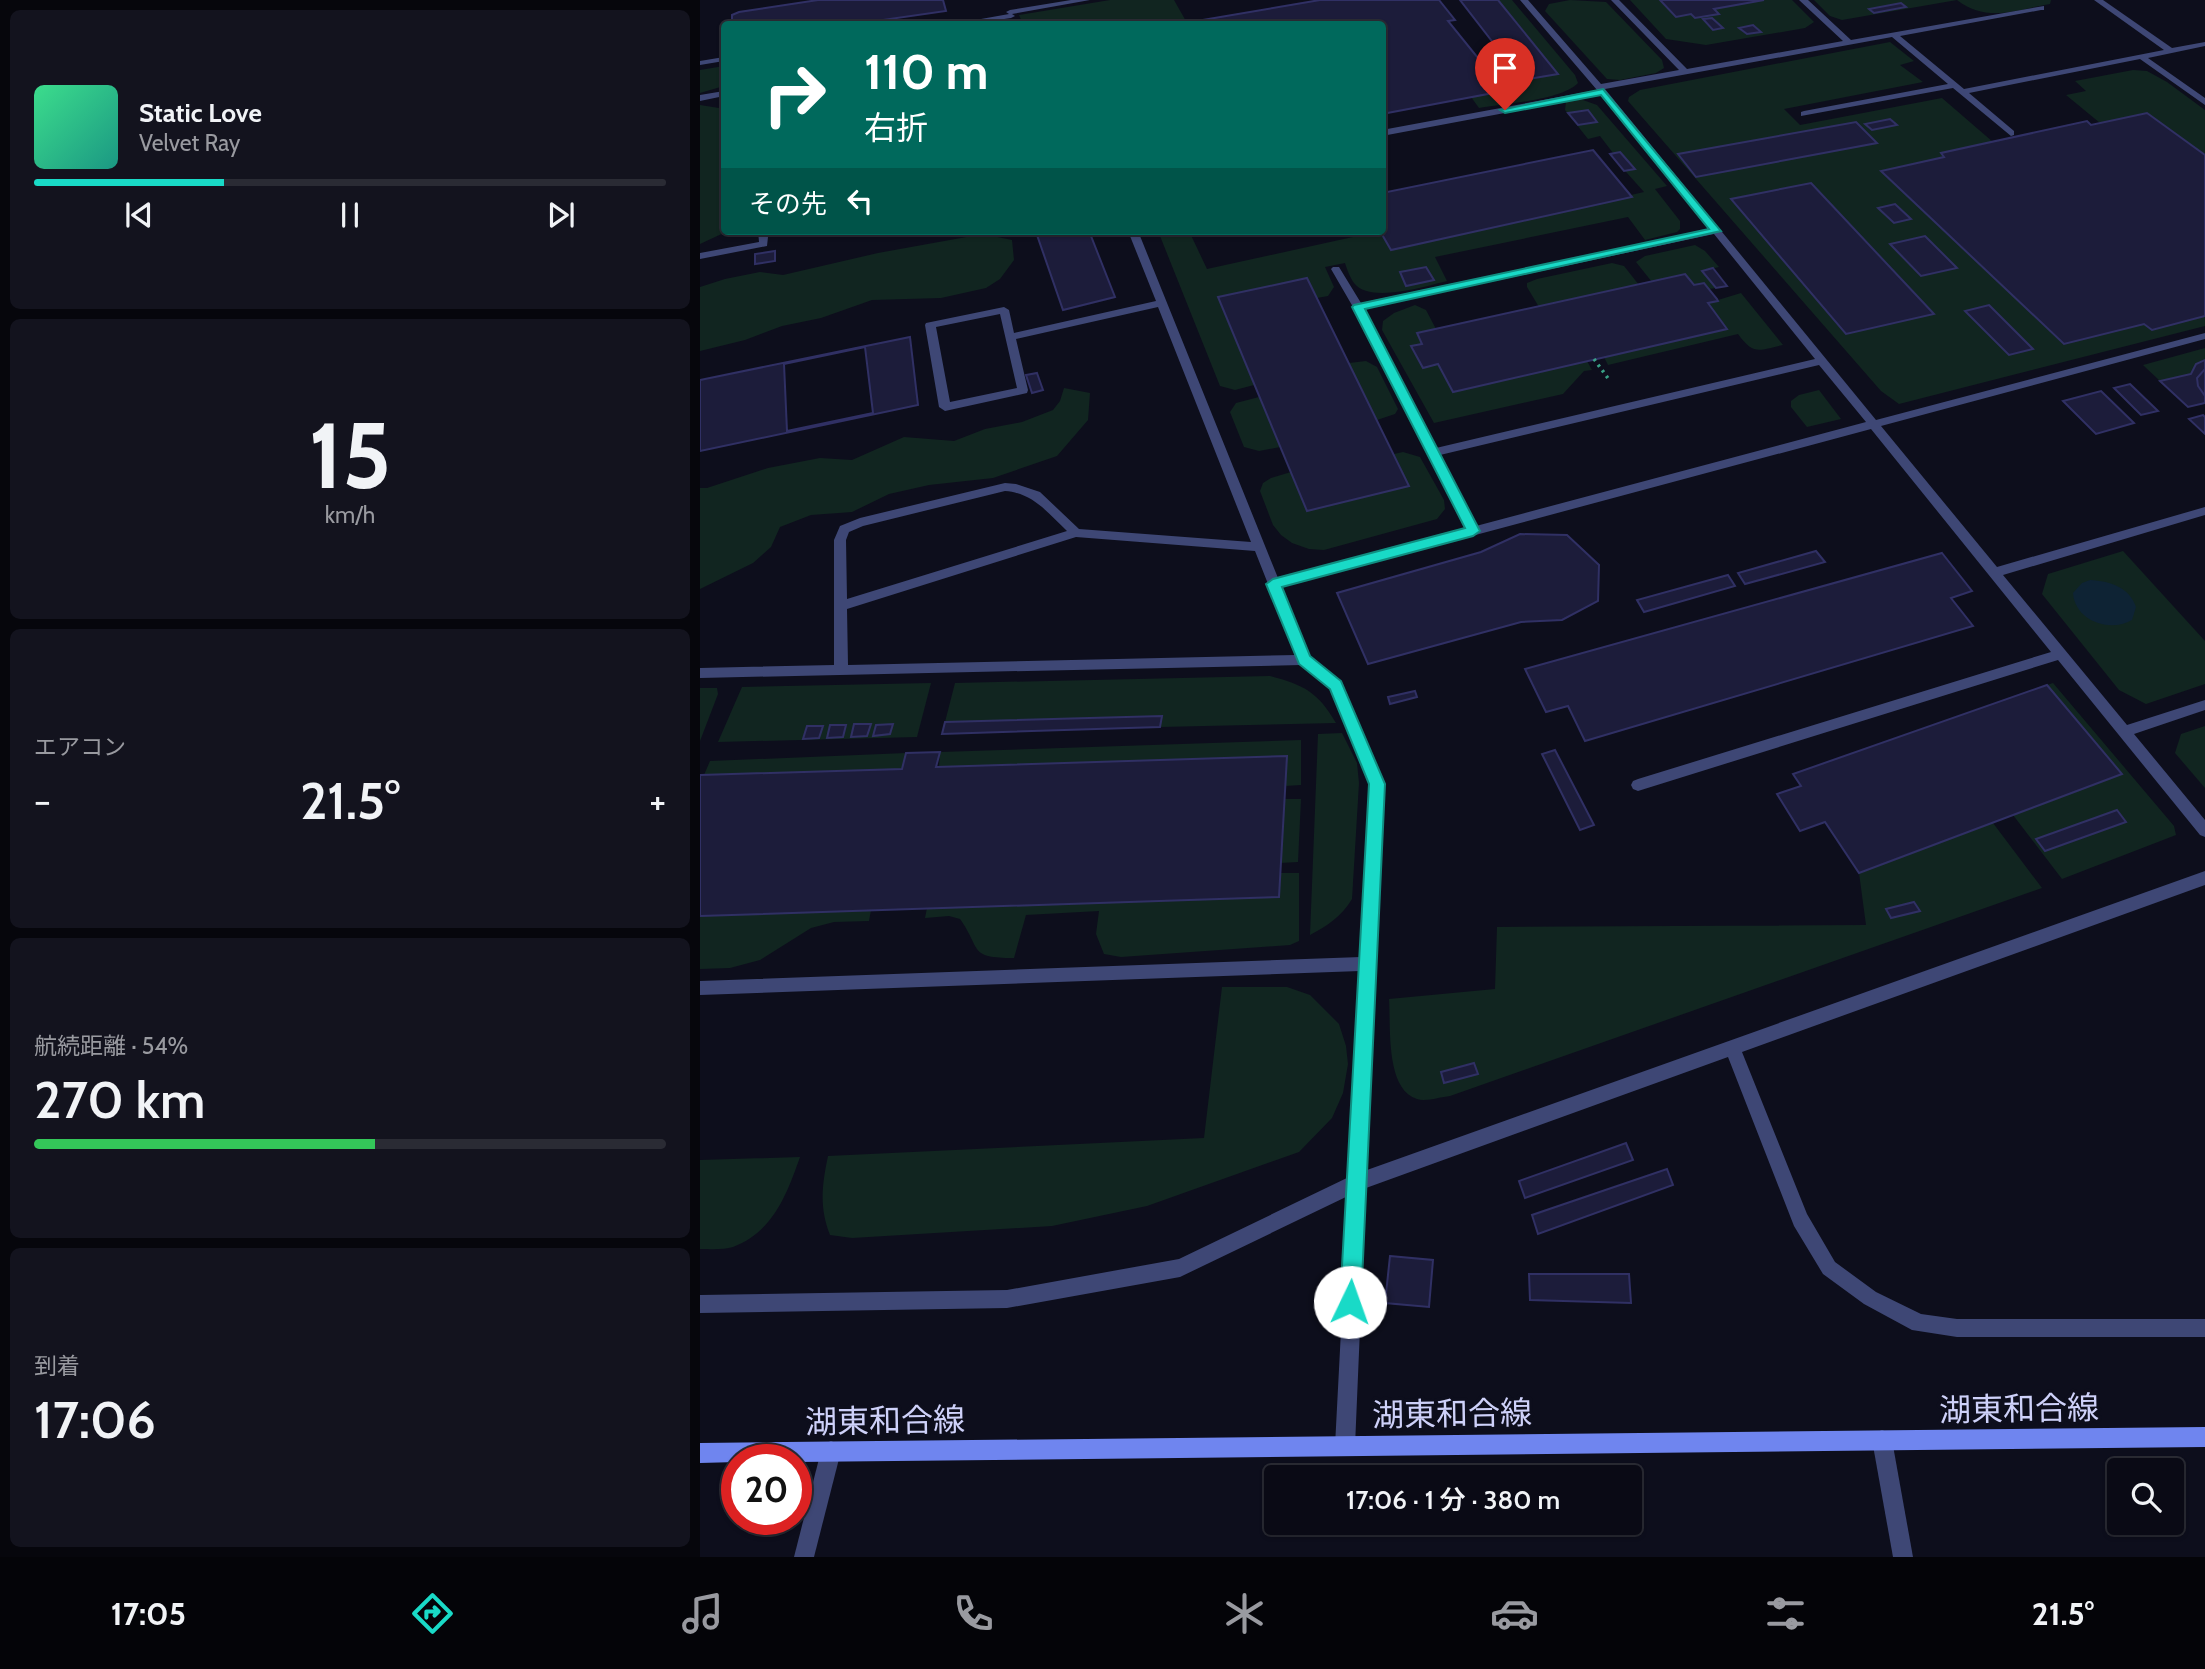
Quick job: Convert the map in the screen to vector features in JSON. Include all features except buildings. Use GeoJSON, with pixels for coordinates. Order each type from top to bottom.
{"type":"FeatureCollection","features":[{"type":"Feature","properties":{"kind":"main road","name":"湖東和合線"},"geometry":{"type":"LineString","coordinates":[[700,1453],[2205,1437]]}},
{"type":"Feature","properties":{"kind":"street"},"geometry":{"type":"LineString","coordinates":[[1007,0],[1012,18]]}},
{"type":"Feature","properties":{"kind":"street"},"geometry":{"type":"LineString","coordinates":[[984,21],[1012,18],[1086,0]]}},
{"type":"Feature","properties":{"kind":"street"},"geometry":{"type":"LineString","coordinates":[[1524,1],[1536,0]]}},
{"type":"Feature","properties":{"kind":"street"},"geometry":{"type":"LineString","coordinates":[[1615,0],[1685,71]]}},
{"type":"Feature","properties":{"kind":"street"},"geometry":{"type":"LineString","coordinates":[[1803,0],[1849,42]]}},
{"type":"Feature","properties":{"kind":"street"},"geometry":{"type":"LineString","coordinates":[[2098,0],[2171,51]]}},
{"type":"Feature","properties":{"kind":"street"},"geometry":{"type":"LineString","coordinates":[[1524,1],[1601,89],[2205,831]]}},
{"type":"Feature","properties":{"kind":"street"},"geometry":{"type":"LineString","coordinates":[[1386,132],[1685,71],[2041,8]]}},
{"type":"Feature","properties":{"kind":"street"},"geometry":{"type":"LineString","coordinates":[[1893,34],[2011,133]]}},
{"type":"Feature","properties":{"kind":"street"},"geometry":{"type":"LineString","coordinates":[[1804,114],[2205,44]]}},
{"type":"Feature","properties":{"kind":"street"},"geometry":{"type":"LineString","coordinates":[[2142,57],[2205,102]]}},
{"type":"Feature","properties":{"kind":"street"},"geometry":{"type":"LineString","coordinates":[[700,63],[721,60]]}},
{"type":"Feature","properties":{"kind":"street"},"geometry":{"type":"LineString","coordinates":[[700,98],[721,94]]}},
{"type":"Feature","properties":{"kind":"street"},"geometry":{"type":"LineString","coordinates":[[1358,307],[1716,231]]}},
{"type":"Feature","properties":{"kind":"street"},"geometry":{"type":"LineString","coordinates":[[700,256],[764,244],[763,235]]}},
{"type":"Feature","properties":{"kind":"street"},"geometry":{"type":"LineString","coordinates":[[1135,235],[1304,660],[1336,685],[1377,784],[1345,1446]]}},
{"type":"Feature","properties":{"kind":"street"},"geometry":{"type":"LineString","coordinates":[[1336,269],[1473,531]]}},
{"type":"Feature","properties":{"kind":"street"},"geometry":{"type":"LineString","coordinates":[[1010,337],[1162,303]]}},
{"type":"Feature","properties":{"kind":"street"},"geometry":{"type":"LineString","coordinates":[[1004,310],[1010,337],[1023,390],[945,407],[930,325],[1004,310]]}},
{"type":"Feature","properties":{"kind":"street"},"geometry":{"type":"LineString","coordinates":[[1273,584],[2205,337]]}},
{"type":"Feature","properties":{"kind":"street"},"geometry":{"type":"LineString","coordinates":[[1433,453],[1821,361]]}},
{"type":"Feature","properties":{"kind":"street"},"geometry":{"type":"LineString","coordinates":[[841,670],[840,540],[844,529],[860,522],[1005,487],[1019,486],[1034,492],[1076,533]]}},
{"type":"Feature","properties":{"kind":"street"},"geometry":{"type":"LineString","coordinates":[[1993,573],[2205,511]]}},
{"type":"Feature","properties":{"kind":"street"},"geometry":{"type":"LineString","coordinates":[[841,606],[1076,533],[1258,547]]}},
{"type":"Feature","properties":{"kind":"street"},"geometry":{"type":"LineString","coordinates":[[1638,785],[2060,654]]}},
{"type":"Feature","properties":{"kind":"street"},"geometry":{"type":"LineString","coordinates":[[700,673],[1304,660]]}},
{"type":"Feature","properties":{"kind":"street"},"geometry":{"type":"LineString","coordinates":[[2124,732],[2205,705]]}},
{"type":"Feature","properties":{"kind":"street"},"geometry":{"type":"LineString","coordinates":[[700,1304],[1007,1299],[1180,1268],[1356,1183],[2205,878]]}},
{"type":"Feature","properties":{"kind":"street"},"geometry":{"type":"LineString","coordinates":[[700,988],[1367,964]]}},
{"type":"Feature","properties":{"kind":"street"},"geometry":{"type":"LineString","coordinates":[[1732,1047],[1800,1220],[1829,1268],[1870,1298],[1919,1323],[1957,1328],[2205,1328]]}},
{"type":"Feature","properties":{"kind":"street"},"geometry":{"type":"LineString","coordinates":[[1882,1440],[1903,1557]]}},
{"type":"Feature","properties":{"kind":"street"},"geometry":{"type":"LineString","coordinates":[[804,1557],[831,1451]]}},
{"type":"Feature","properties":{"kind":"path"},"geometry":{"type":"LineString","coordinates":[[1594,359],[1612,384]]}},
{"type":"Feature","properties":{"kind":"green space"},"geometry":{"type":"Polygon","coordinates":[[[1110,0],[1174,0],[1186,21],[1022,21],[1019,15],[1110,0]]]}},
{"type":"Feature","properties":{"kind":"green space"},"geometry":{"type":"Polygon","coordinates":[[[1498,0],[1512,0],[1575,75],[1578,83],[1559,94],[1479,108],[1471,97],[1492,93],[1484,82],[1518,75],[1522,80],[1558,74],[1498,0]]]}},
{"type":"Feature","properties":{"kind":"green space"},"geometry":{"type":"Polygon","coordinates":[[[1570,0],[1606,2],[1662,60],[1664,68],[1656,73],[1620,80],[1607,79],[1545,11],[1549,4],[1570,0]]]}},
{"type":"Feature","properties":{"kind":"green space"},"geometry":{"type":"Polygon","coordinates":[[[1630,0],[1660,0],[1676,17],[1691,14],[1695,18],[1718,14],[1714,9],[1764,0],[1792,0],[1814,22],[1805,28],[1706,45],[1666,39],[1630,0]]]}},
{"type":"Feature","properties":{"kind":"green space"},"geometry":{"type":"Polygon","coordinates":[[[1814,0],[1957,0],[1842,20],[1830,16],[1814,0]]]}},
{"type":"Feature","properties":{"kind":"green space"},"geometry":{"type":"Polygon","coordinates":[[[1957,0],[2051,0],[2050,4],[1990,13],[1968,7],[1957,0]]]}},
{"type":"Feature","properties":{"kind":"green space"},"geometry":{"type":"Polygon","coordinates":[[[1890,42],[1914,61],[1900,65],[1923,82],[1784,109],[1800,125],[1942,98],[1993,142],[2087,121],[2092,125],[2100,123],[2066,95],[2086,91],[2075,81],[2133,70],[2147,71],[2167,82],[2205,110],[2205,326],[1899,404],[1881,391],[1628,101],[1629,97],[1640,90],[1890,42]]]}},
{"type":"Feature","properties":{"kind":"green space"},"geometry":{"type":"Polygon","coordinates":[[[721,66],[721,87],[700,93],[700,70],[721,66]]]}},
{"type":"Feature","properties":{"kind":"green space"},"geometry":{"type":"Polygon","coordinates":[[[1580,99],[1597,105],[1667,186],[1655,189],[1680,221],[1680,229],[1677,232],[1645,240],[1628,217],[1435,257],[1447,281],[1399,292],[1372,292],[1362,289],[1354,283],[1345,263],[1325,267],[1334,287],[1328,296],[1219,298],[1254,385],[1235,390],[1220,386],[1160,235],[1191,235],[1207,269],[1362,235],[1382,235],[1391,250],[1644,192],[1610,154],[1613,153],[1600,136],[1588,139],[1565,110],[1566,102],[1580,99]]]}},
{"type":"Feature","properties":{"kind":"green space"},"geometry":{"type":"Polygon","coordinates":[[[700,105],[721,109],[721,234],[700,244],[700,105]]]}},
{"type":"Feature","properties":{"kind":"green space"},"geometry":{"type":"Polygon","coordinates":[[[988,235],[1012,240],[1014,260],[1000,279],[986,288],[941,298],[872,300],[821,318],[782,326],[745,340],[700,351],[700,287],[760,272],[783,275],[878,253],[988,235]]]}},
{"type":"Feature","properties":{"kind":"green space"},"geometry":{"type":"Polygon","coordinates":[[[1695,245],[1705,251],[1719,267],[1702,271],[1716,288],[1709,289],[1704,283],[1694,285],[1652,282],[1636,262],[1645,256],[1695,245]]]}},
{"type":"Feature","properties":{"kind":"green space"},"geometry":{"type":"Polygon","coordinates":[[[1612,263],[1624,266],[1639,285],[1539,307],[1527,287],[1527,283],[1537,279],[1612,263]]]}},
{"type":"Feature","properties":{"kind":"green space"},"geometry":{"type":"Polygon","coordinates":[[[1741,293],[1783,345],[1758,350],[1748,346],[1738,334],[1608,365],[1604,357],[1727,329],[1708,303],[1741,293]]]}},
{"type":"Feature","properties":{"kind":"green space"},"geometry":{"type":"Polygon","coordinates":[[[1415,305],[1426,310],[1436,329],[1417,333],[1422,344],[1411,346],[1423,368],[1438,364],[1453,392],[1587,361],[1592,370],[1584,371],[1563,394],[1434,423],[1382,330],[1383,321],[1394,313],[1415,305]]]}},
{"type":"Feature","properties":{"kind":"green space"},"geometry":{"type":"Polygon","coordinates":[[[2205,348],[2205,360],[2196,364],[2191,374],[2160,381],[2143,365],[2205,348]]]}},
{"type":"Feature","properties":{"kind":"green space"},"geometry":{"type":"Polygon","coordinates":[[[1366,361],[1377,367],[1398,409],[1395,414],[1377,420],[1349,363],[1366,361]]]}},
{"type":"Feature","properties":{"kind":"green space"},"geometry":{"type":"Polygon","coordinates":[[[1064,388],[1090,393],[1088,420],[1057,456],[993,478],[929,485],[889,494],[852,512],[811,515],[780,527],[771,547],[753,563],[700,589],[700,488],[768,468],[820,458],[852,460],[904,437],[954,441],[985,429],[1022,422],[1053,410],[1060,401],[1064,388]]]}},
{"type":"Feature","properties":{"kind":"green space"},"geometry":{"type":"Polygon","coordinates":[[[1819,390],[1841,419],[1807,427],[1791,407],[1791,401],[1799,395],[1819,390]]]}},
{"type":"Feature","properties":{"kind":"green space"},"geometry":{"type":"Polygon","coordinates":[[[1259,397],[1280,447],[1259,451],[1244,447],[1230,412],[1236,403],[1259,397]]]}},
{"type":"Feature","properties":{"kind":"green space"},"geometry":{"type":"Polygon","coordinates":[[[1403,452],[1420,457],[1444,500],[1445,509],[1437,519],[1324,550],[1309,549],[1292,543],[1273,525],[1260,491],[1263,483],[1271,478],[1291,472],[1307,511],[1409,486],[1394,454],[1403,452]]]}},
{"type":"Feature","properties":{"kind":"green space"},"geometry":{"type":"Polygon","coordinates":[[[2123,551],[2205,641],[2205,684],[2146,704],[2119,690],[2042,594],[2048,574],[2123,551]]]}},
{"type":"Feature","properties":{"kind":"green space"},"geometry":{"type":"Polygon","coordinates":[[[1270,676],[1309,691],[1323,704],[1336,723],[1160,727],[1161,716],[945,722],[955,683],[1270,676]]]}},
{"type":"Feature","properties":{"kind":"green space"},"geometry":{"type":"Polygon","coordinates":[[[931,683],[917,737],[718,742],[742,687],[931,683]]]}},
{"type":"Feature","properties":{"kind":"green space"},"geometry":{"type":"Polygon","coordinates":[[[2053,683],[2174,826],[2176,835],[2062,879],[2013,815],[2122,774],[2047,685],[2053,683]]]}},
{"type":"Feature","properties":{"kind":"green space"},"geometry":{"type":"Polygon","coordinates":[[[700,688],[717,688],[718,694],[700,741],[700,688]]]}},
{"type":"Feature","properties":{"kind":"green space"},"geometry":{"type":"Polygon","coordinates":[[[2205,726],[2205,788],[2175,753],[2181,734],[2205,726]]]}},
{"type":"Feature","properties":{"kind":"green space"},"geometry":{"type":"Polygon","coordinates":[[[1342,733],[1357,763],[1359,783],[1352,899],[1334,920],[1310,935],[1318,734],[1342,733]]]}},
{"type":"Feature","properties":{"kind":"green space"},"geometry":{"type":"Polygon","coordinates":[[[1301,740],[1301,785],[1285,786],[1287,756],[939,767],[940,752],[1301,740]]]}},
{"type":"Feature","properties":{"kind":"green space"},"geometry":{"type":"Polygon","coordinates":[[[906,753],[902,769],[704,775],[710,761],[906,753]]]}},
{"type":"Feature","properties":{"kind":"green space"},"geometry":{"type":"Polygon","coordinates":[[[1285,799],[1301,799],[1298,862],[1280,863],[1285,799]]]}},
{"type":"Feature","properties":{"kind":"green space"},"geometry":{"type":"Polygon","coordinates":[[[1993,823],[2042,888],[1450,1096],[1417,1099],[1407,1093],[1399,1083],[1390,1040],[1389,999],[1495,989],[1497,927],[1866,925],[1859,873],[1993,823]]]}},
{"type":"Feature","properties":{"kind":"green space"},"geometry":{"type":"Polygon","coordinates":[[[1280,873],[1299,873],[1299,941],[1290,945],[1121,957],[1104,954],[1096,934],[1099,911],[1026,915],[1014,958],[999,958],[982,954],[978,950],[960,919],[949,916],[925,918],[927,908],[1279,897],[1280,873]]]}},
{"type":"Feature","properties":{"kind":"green space"},"geometry":{"type":"Polygon","coordinates":[[[871,910],[869,921],[834,922],[811,928],[760,960],[730,968],[700,969],[700,916],[871,910]]]}},
{"type":"Feature","properties":{"kind":"green space"},"geometry":{"type":"Polygon","coordinates":[[[1222,987],[1287,987],[1310,995],[1339,1024],[1348,1064],[1343,1093],[1332,1118],[1299,1152],[1147,1206],[1052,1226],[852,1238],[830,1235],[824,1215],[823,1196],[828,1156],[1204,1138],[1222,987]]]}},
{"type":"Feature","properties":{"kind":"green space"},"geometry":{"type":"Polygon","coordinates":[[[800,1157],[784,1198],[759,1232],[733,1247],[700,1249],[700,1160],[800,1157]]]}},
{"type":"Feature","properties":{"kind":"water"},"geometry":{"type":"Polygon","coordinates":[[[2090,580],[2118,586],[2129,594],[2136,607],[2132,620],[2123,624],[2104,625],[2080,611],[2073,593],[2082,583],[2090,580]]]}},
{"type":"Feature","properties":{"kind":"route"},"geometry":{"type":"LineString","coordinates":[[1350,1302],[1377,784],[1336,685],[1304,660],[1273,584],[1473,531],[1358,307],[1716,231],[1603,92],[1505,110]]}}]}
